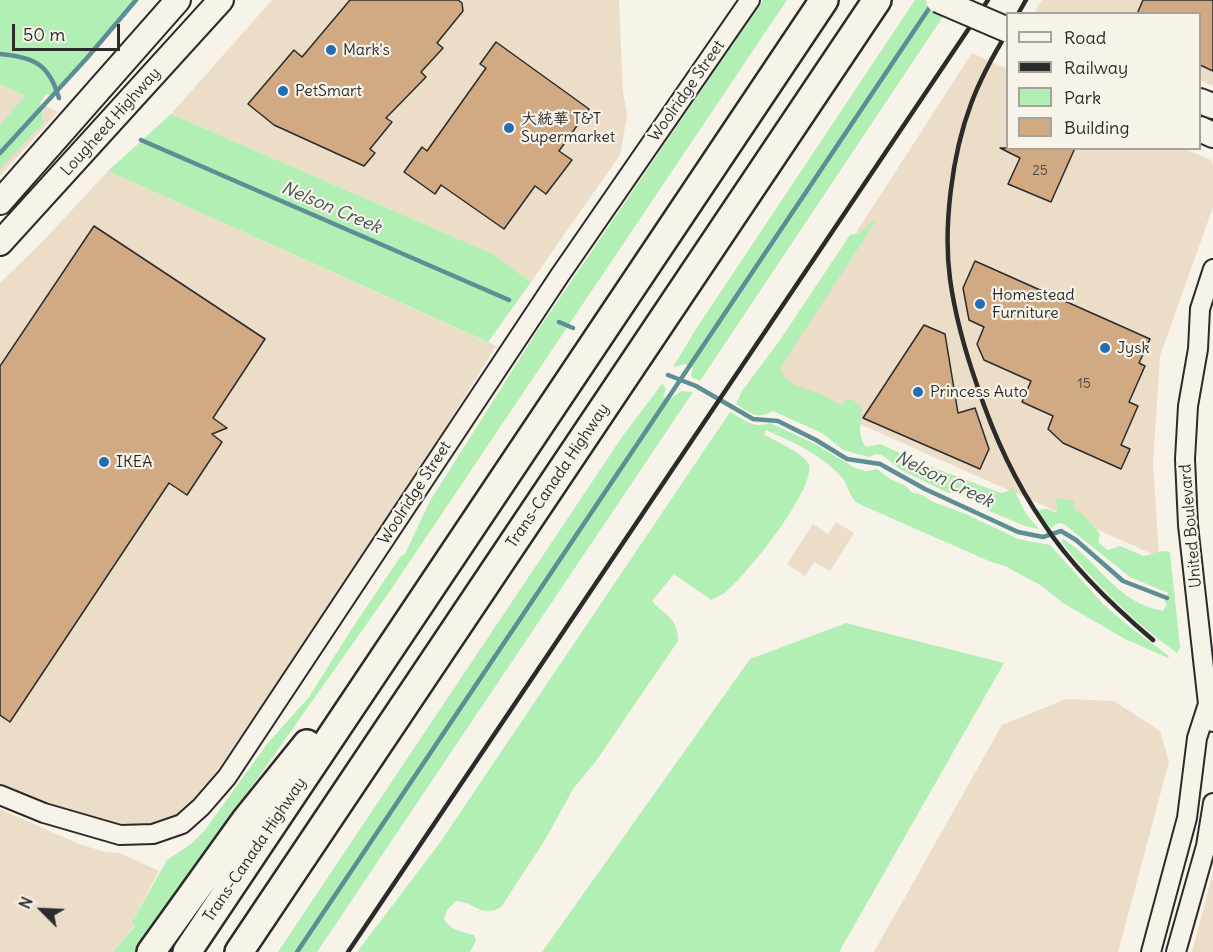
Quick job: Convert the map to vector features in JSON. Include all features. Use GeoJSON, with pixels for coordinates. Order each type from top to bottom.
{"type":"FeatureCollection","features":[{"type":"Feature","properties":{"kind":"highway","name":"Trans-Canada Highway"},"geometry":{"type":"LineString","coordinates":[[188,952],[824,0]]}},
{"type":"Feature","properties":{"kind":"highway","name":"Trans-Canada Highway"},"geometry":{"type":"LineString","coordinates":[[239,952],[877,0]]}},
{"type":"Feature","properties":{"kind":"highway"},"geometry":{"type":"LineString","coordinates":[[151,952],[245,821],[425,599]]}},
{"type":"Feature","properties":{"kind":"main road","name":"Lougheed Highway"},"geometry":{"type":"LineString","coordinates":[[0,202],[178,0]]}},
{"type":"Feature","properties":{"kind":"main road","name":"Lougheed Highway"},"geometry":{"type":"LineString","coordinates":[[0,243],[221,0]]}},
{"type":"Feature","properties":{"kind":"main road"},"geometry":{"type":"LineString","coordinates":[[938,0],[1006,29]]}},
{"type":"Feature","properties":{"kind":"street","name":"Woolridge Street"},"geometry":{"type":"LineString","coordinates":[[0,795],[44,813],[120,836],[153,834],[182,824],[201,807],[227,777],[560,275],[750,0]]}},
{"type":"Feature","properties":{"kind":"street","name":"United Boulevard"},"geometry":{"type":"LineString","coordinates":[[1213,269],[1200,309],[1198,349],[1188,406],[1185,459],[1188,525],[1208,704],[1213,722]]}},
{"type":"Feature","properties":{"kind":"street","name":"United Boulevard"},"geometry":{"type":"LineString","coordinates":[[1198,349],[1213,323]]}},
{"type":"Feature","properties":{"kind":"street","name":"United Boulevard"},"geometry":{"type":"LineString","coordinates":[[1151,952],[1187,818],[1197,738],[1208,704]]}},
{"type":"Feature","properties":{"kind":"street"},"geometry":{"type":"LineString","coordinates":[[1176,952],[1206,846],[1213,803]]}},
{"type":"Feature","properties":{"kind":"shaded area"},"geometry":{"type":"Polygon","coordinates":[[[272,0],[619,0],[623,92],[627,116],[620,155],[531,282],[493,254],[171,114],[272,0]]]}},
{"type":"Feature","properties":{"kind":"shaded area"},"geometry":{"type":"Polygon","coordinates":[[[1042,0],[1213,0],[1213,86],[1201,80],[1201,12],[1035,11],[1042,0]]]}},
{"type":"Feature","properties":{"kind":"shaded area"},"geometry":{"type":"Polygon","coordinates":[[[972,53],[1006,69],[1006,150],[1187,150],[1211,160],[1213,207],[1160,356],[1153,463],[1159,557],[761,380],[972,53]]]}},
{"type":"Feature","properties":{"kind":"shaded area"},"geometry":{"type":"Polygon","coordinates":[[[0,84],[58,112],[0,176],[0,84]]]}},
{"type":"Feature","properties":{"kind":"shaded area"},"geometry":{"type":"Polygon","coordinates":[[[108,171],[496,346],[441,435],[321,618],[202,793],[174,817],[149,827],[134,828],[92,823],[0,783],[0,283],[108,171]]]}},
{"type":"Feature","properties":{"kind":"shaded area"},"geometry":{"type":"Polygon","coordinates":[[[836,522],[854,533],[830,571],[814,562],[805,576],[787,564],[813,524],[828,534],[836,522]]]}},
{"type":"Feature","properties":{"kind":"shaded area"},"geometry":{"type":"Polygon","coordinates":[[[1066,699],[1114,701],[1160,731],[1169,762],[1118,952],[874,952],[1002,725],[1066,699]]]}},
{"type":"Feature","properties":{"kind":"shaded area"},"geometry":{"type":"Polygon","coordinates":[[[0,809],[79,844],[105,852],[120,853],[159,871],[132,922],[135,925],[113,952],[0,952],[0,809]]]}},
{"type":"Feature","properties":{"kind":"shaded area"},"geometry":{"type":"Polygon","coordinates":[[[1213,872],[1213,952],[1192,952],[1213,872]]]}},
{"type":"Feature","properties":{"kind":"green space"},"geometry":{"type":"Polygon","coordinates":[[[0,0],[139,0],[50,95],[46,94],[40,103],[43,123],[0,169],[0,125],[25,96],[0,84],[0,0]]]}},
{"type":"Feature","properties":{"kind":"green space"},"geometry":{"type":"Polygon","coordinates":[[[763,0],[787,0],[392,588],[135,952],[113,952],[135,926],[132,922],[167,860],[191,844],[205,830],[267,744],[309,697],[351,630],[401,556],[405,554],[430,501],[536,333],[763,0]]]}},
{"type":"Feature","properties":{"kind":"green space"},"geometry":{"type":"Polygon","coordinates":[[[915,0],[954,0],[700,381],[693,378],[691,375],[693,368],[686,364],[673,367],[698,326],[915,0]]]}},
{"type":"Feature","properties":{"kind":"green space"},"geometry":{"type":"Polygon","coordinates":[[[171,114],[493,254],[531,282],[488,342],[108,171],[171,114]]]}},
{"type":"Feature","properties":{"kind":"green space"},"geometry":{"type":"Polygon","coordinates":[[[876,221],[780,368],[783,374],[796,385],[823,395],[842,406],[847,399],[851,399],[862,406],[860,432],[866,447],[880,444],[926,465],[1001,493],[1013,487],[1026,514],[1039,529],[1025,526],[987,510],[981,499],[960,491],[948,493],[901,470],[882,455],[876,454],[869,457],[843,450],[822,433],[773,411],[758,415],[736,404],[742,391],[780,340],[850,235],[860,233],[871,222],[876,221]]]}},
{"type":"Feature","properties":{"kind":"green space"},"geometry":{"type":"Polygon","coordinates":[[[662,384],[666,388],[663,397],[670,399],[681,391],[693,392],[317,952],[278,952],[622,437],[662,384]]]}},
{"type":"Feature","properties":{"kind":"green space"},"geometry":{"type":"Polygon","coordinates":[[[730,412],[753,424],[770,423],[815,444],[855,468],[866,471],[877,469],[890,479],[906,486],[911,492],[966,514],[1018,539],[1050,545],[1103,604],[1169,656],[1168,658],[1125,639],[1063,603],[1042,586],[1005,566],[991,562],[857,503],[843,478],[832,467],[805,449],[766,430],[764,434],[807,461],[808,477],[801,494],[761,553],[723,594],[711,600],[674,574],[652,601],[673,622],[678,641],[596,761],[573,789],[545,840],[501,907],[483,911],[456,901],[447,910],[444,919],[450,926],[474,935],[476,940],[470,952],[357,952],[439,844],[730,412]]]}},
{"type":"Feature","properties":{"kind":"green space"},"geometry":{"type":"Polygon","coordinates":[[[1056,498],[1074,501],[1075,510],[1083,515],[1100,534],[1098,542],[1108,550],[1120,546],[1144,556],[1162,551],[1170,552],[1180,648],[1177,653],[1115,601],[1061,542],[1063,539],[1076,548],[1120,590],[1146,606],[1163,611],[1167,604],[1164,602],[1168,593],[1130,577],[1064,524],[1058,523],[1051,528],[1036,510],[1047,509],[1057,513],[1056,498]]]}},
{"type":"Feature","properties":{"kind":"green space"},"geometry":{"type":"Polygon","coordinates":[[[846,623],[1004,663],[839,952],[542,952],[750,659],[846,623]]]}},
{"type":"Feature","properties":{"kind":"building"},"geometry":{"type":"Polygon","coordinates":[[[350,0],[458,0],[462,3],[463,11],[437,43],[443,48],[421,72],[426,77],[386,118],[392,122],[370,149],[375,153],[364,166],[274,125],[248,104],[294,50],[302,57],[350,0]]]}},
{"type":"Feature","properties":{"kind":"building"},"geometry":{"type":"Polygon","coordinates":[[[1143,0],[1213,0],[1213,71],[1201,65],[1201,12],[1138,12],[1143,0]]]}},
{"type":"Feature","properties":{"kind":"building","name":"大統華 T&T Supermarket"},"geometry":{"type":"Polygon","coordinates":[[[496,42],[589,109],[559,151],[572,160],[546,194],[535,186],[504,229],[441,185],[435,194],[404,172],[422,147],[427,151],[486,68],[480,64],[496,42]]]}},
{"type":"Feature","properties":{"kind":"building"},"geometry":{"type":"Polygon","coordinates":[[[1000,148],[1006,148],[1006,150],[1074,150],[1051,202],[1008,184],[1020,158],[1000,148]]]}},
{"type":"Feature","properties":{"kind":"building","name":"IKEA"},"geometry":{"type":"Polygon","coordinates":[[[94,226],[265,339],[213,418],[227,428],[212,434],[222,442],[187,495],[169,483],[10,722],[0,715],[0,366],[94,226]]]}},
{"type":"Feature","properties":{"kind":"building"},"geometry":{"type":"Polygon","coordinates":[[[975,261],[1150,339],[1139,363],[1145,366],[1129,402],[1138,406],[1121,445],[1130,449],[1121,469],[1063,443],[1048,429],[1053,416],[1022,402],[1031,381],[984,360],[977,344],[984,327],[969,320],[963,288],[975,261]]]}},
{"type":"Feature","properties":{"kind":"building","name":"Princess Auto"},"geometry":{"type":"Polygon","coordinates":[[[924,325],[945,334],[958,413],[975,408],[989,449],[980,469],[863,418],[924,325]]]}},
{"type":"Feature","properties":{"kind":"waterway"},"geometry":{"type":"LineString","coordinates":[[0,153],[87,58],[136,0]]}},
{"type":"Feature","properties":{"kind":"waterway"},"geometry":{"type":"LineString","coordinates":[[297,952],[932,4]]}},
{"type":"Feature","properties":{"kind":"waterway","name":"Nelson Creek"},"geometry":{"type":"LineString","coordinates":[[0,54],[22,57],[38,64],[50,77],[59,98]]}},
{"type":"Feature","properties":{"kind":"waterway","name":"Nelson Creek"},"geometry":{"type":"LineString","coordinates":[[141,140],[509,300]]}},
{"type":"Feature","properties":{"kind":"waterway","name":"Nelson Creek"},"geometry":{"type":"LineString","coordinates":[[559,322],[573,328]]}},
{"type":"Feature","properties":{"kind":"waterway","name":"Nelson Creek"},"geometry":{"type":"LineString","coordinates":[[668,375],[696,386],[753,419],[778,421],[847,459],[880,464],[925,489],[1018,532],[1043,537],[1061,531],[1076,540],[1123,581],[1167,598]]}},
{"type":"Feature","properties":{"kind":"railway"},"geometry":{"type":"LineString","coordinates":[[348,952],[988,0]]}},
{"type":"Feature","properties":{"kind":"railway"},"geometry":{"type":"LineString","coordinates":[[1019,12],[1026,0]]}},
{"type":"Feature","properties":{"kind":"railway"},"geometry":{"type":"LineString","coordinates":[[1006,35],[975,95],[964,124],[954,168],[949,214],[948,259],[958,319],[968,359],[990,421],[1014,474],[1033,508],[1067,556],[1123,614],[1153,640]]}},
{"type":"Feature","properties":{"kind":"place","name":"Mark's"},"geometry":{"type":"Point","coordinates":[331,50]}},
{"type":"Feature","properties":{"kind":"place","name":"PetSmart"},"geometry":{"type":"Point","coordinates":[283,91]}},
{"type":"Feature","properties":{"kind":"place","name":"大統華 T&T Supermarket"},"geometry":{"type":"Point","coordinates":[509,128]}},
{"type":"Feature","properties":{"kind":"place","name":"Homestead Furniture"},"geometry":{"type":"Point","coordinates":[980,304]}},
{"type":"Feature","properties":{"kind":"place","name":"Jysk"},"geometry":{"type":"Point","coordinates":[1105,348]}},
{"type":"Feature","properties":{"kind":"place","name":"Princess Auto"},"geometry":{"type":"Point","coordinates":[918,392]}},
{"type":"Feature","properties":{"kind":"place","name":"IKEA"},"geometry":{"type":"Point","coordinates":[104,462]}}]}
